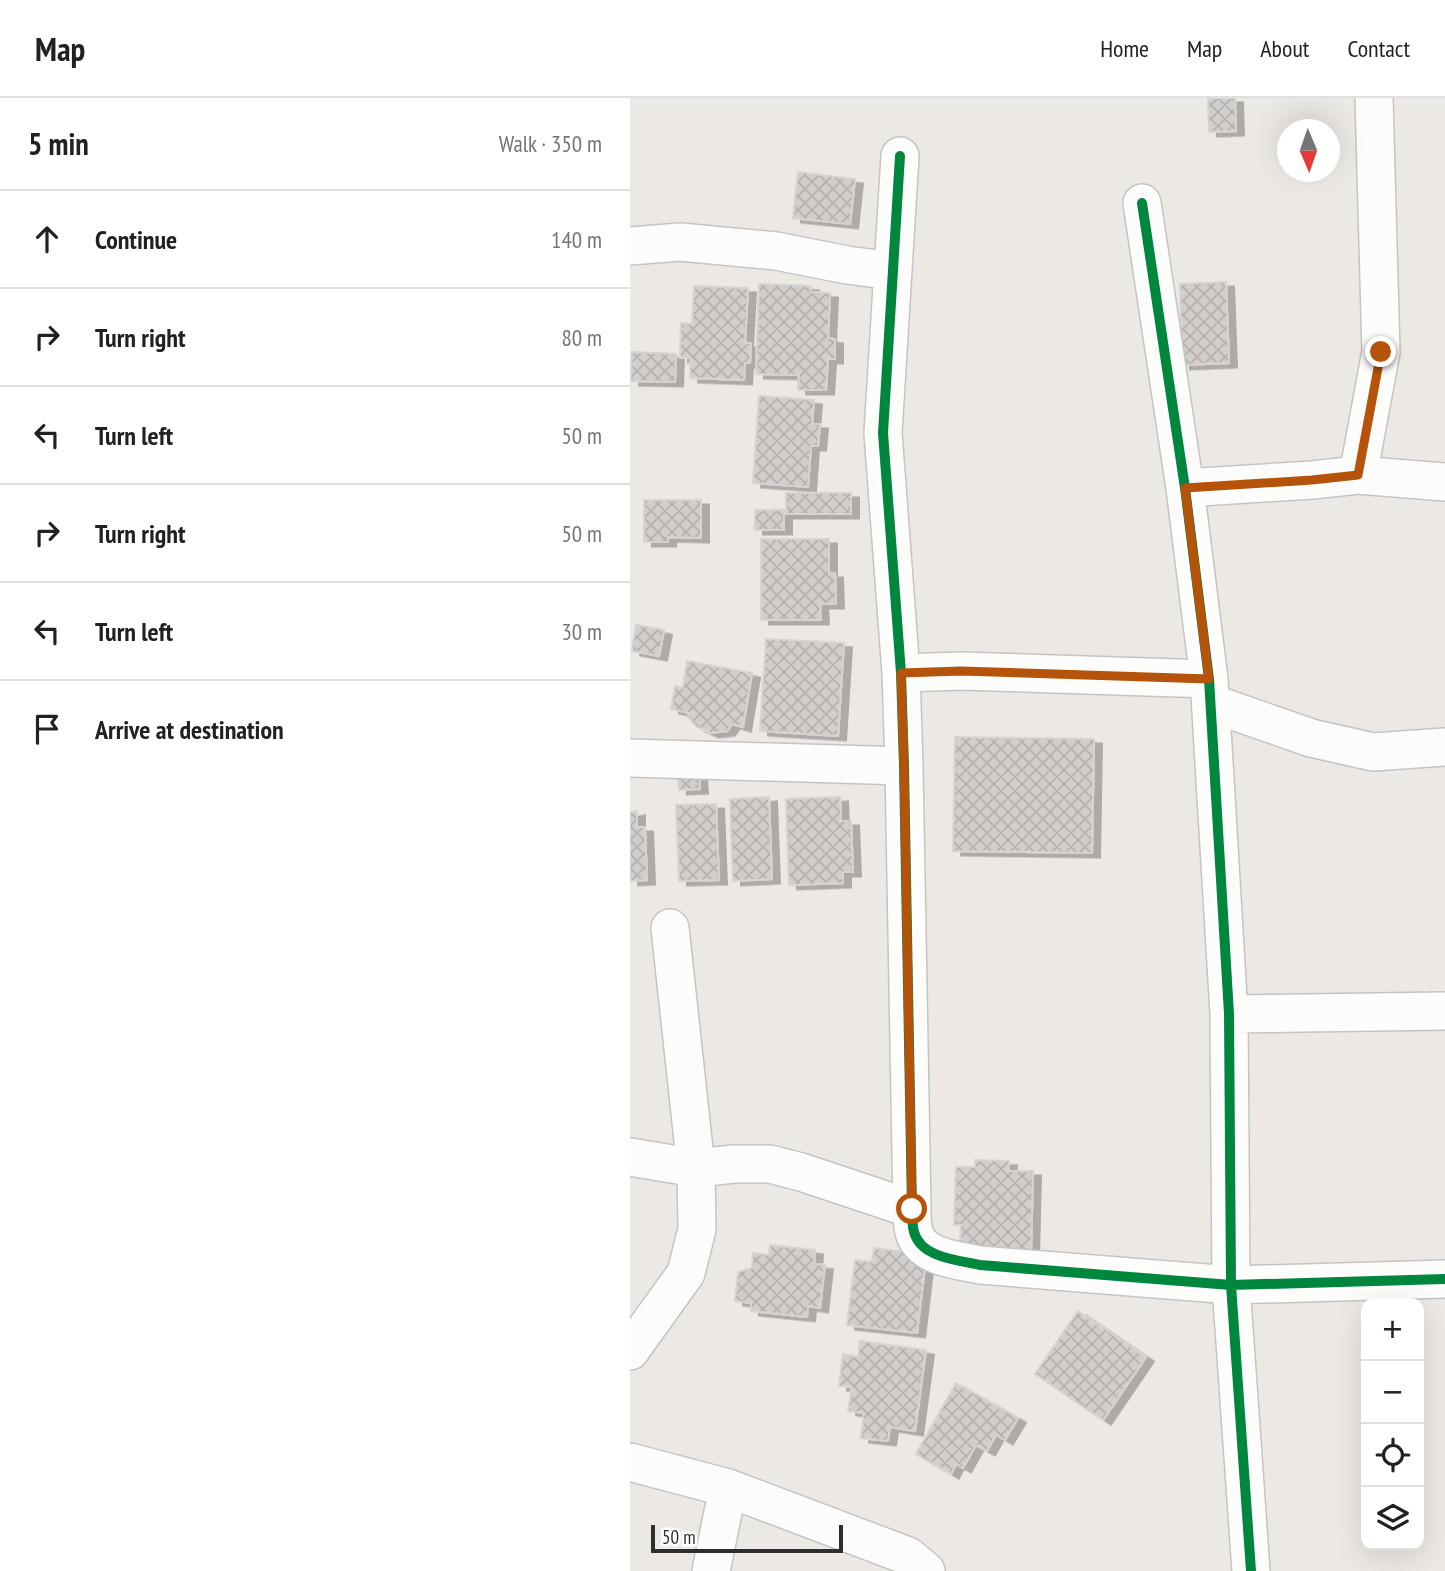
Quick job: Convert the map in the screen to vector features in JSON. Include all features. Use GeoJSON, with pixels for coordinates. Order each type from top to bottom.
{"type":"FeatureCollection","features":[{"type":"Feature","properties":{"kind":"street"},"geometry":{"type":"LineString","coordinates":[[1358,475],[1381,352],[1374,98]]}},
{"type":"Feature","properties":{"kind":"street"},"geometry":{"type":"LineString","coordinates":[[900,156],[883,433],[901,673],[912,1209],[918,1241],[929,1252],[980,1265],[1231,1285],[1445,1279]]}},
{"type":"Feature","properties":{"kind":"street"},"geometry":{"type":"LineString","coordinates":[[1142,203],[1185,488],[1210,691],[1229,1014],[1231,1285],[1251,1571]]}},
{"type":"Feature","properties":{"kind":"street"},"geometry":{"type":"LineString","coordinates":[[630,246],[680,242],[776,251],[893,271]]}},
{"type":"Feature","properties":{"kind":"street"},"geometry":{"type":"LineString","coordinates":[[1185,488],[1358,475],[1445,482]]}},
{"type":"Feature","properties":{"kind":"street"},"geometry":{"type":"LineString","coordinates":[[901,673],[961,671],[1210,691],[1311,738],[1373,752],[1445,747]]}},
{"type":"Feature","properties":{"kind":"street"},"geometry":{"type":"LineString","coordinates":[[630,758],[904,766]]}},
{"type":"Feature","properties":{"kind":"street"},"geometry":{"type":"LineString","coordinates":[[630,1351],[686,1273],[697,1229],[696,1168],[670,928]]}},
{"type":"Feature","properties":{"kind":"street"},"geometry":{"type":"LineString","coordinates":[[1229,1014],[1445,1012]]}},
{"type":"Feature","properties":{"kind":"street"},"geometry":{"type":"LineString","coordinates":[[630,1157],[696,1168],[770,1164],[912,1209]]}},
{"type":"Feature","properties":{"kind":"street"},"geometry":{"type":"LineString","coordinates":[[630,1462],[728,1488],[908,1556],[926,1571]]}},
{"type":"Feature","properties":{"kind":"street"},"geometry":{"type":"LineString","coordinates":[[711,1571],[728,1488]]}},
{"type":"Feature","properties":{"kind":"building"},"geometry":{"type":"Polygon","coordinates":[[[1208,98],[1235,98],[1236,131],[1209,132],[1208,98]]]}},
{"type":"Feature","properties":{"kind":"building"},"geometry":{"type":"Polygon","coordinates":[[[798,172],[855,179],[850,224],[793,218],[798,172]]]}},
{"type":"Feature","properties":{"kind":"building"},"geometry":{"type":"Polygon","coordinates":[[[1226,282],[1229,363],[1182,365],[1180,284],[1226,282]]]}},
{"type":"Feature","properties":{"kind":"building"},"geometry":{"type":"Polygon","coordinates":[[[759,284],[811,286],[810,292],[830,293],[828,338],[835,339],[835,359],[828,359],[826,390],[798,390],[799,375],[756,374],[759,284]]]}},
{"type":"Feature","properties":{"kind":"building"},"geometry":{"type":"Polygon","coordinates":[[[694,286],[748,288],[745,343],[751,343],[750,363],[745,363],[744,380],[690,378],[691,358],[680,358],[681,323],[692,324],[694,286]]]}},
{"type":"Feature","properties":{"kind":"building"},"geometry":{"type":"Polygon","coordinates":[[[632,352],[676,354],[675,382],[631,381],[632,352]]]}},
{"type":"Feature","properties":{"kind":"building"},"geometry":{"type":"Polygon","coordinates":[[[759,396],[814,400],[812,424],[820,424],[818,446],[811,446],[808,487],[753,483],[759,396]]]}},
{"type":"Feature","properties":{"kind":"building"},"geometry":{"type":"Polygon","coordinates":[[[786,493],[851,493],[851,514],[786,514],[786,493]]]}},
{"type":"Feature","properties":{"kind":"building"},"geometry":{"type":"Polygon","coordinates":[[[644,500],[701,500],[701,538],[668,537],[668,542],[644,542],[644,500]]]}},
{"type":"Feature","properties":{"kind":"building"},"geometry":{"type":"Polygon","coordinates":[[[755,510],[784,510],[784,530],[755,530],[755,510]]]}},
{"type":"Feature","properties":{"kind":"building"},"geometry":{"type":"Polygon","coordinates":[[[761,539],[829,539],[829,573],[835,573],[836,604],[820,604],[821,620],[761,620],[761,539]]]}},
{"type":"Feature","properties":{"kind":"building"},"geometry":{"type":"Polygon","coordinates":[[[636,625],[664,630],[659,656],[632,651],[636,625]]]}},
{"type":"Feature","properties":{"kind":"building"},"geometry":{"type":"Polygon","coordinates":[[[766,639],[844,643],[838,736],[760,731],[766,639]]]}},
{"type":"Feature","properties":{"kind":"building"},"geometry":{"type":"Polygon","coordinates":[[[687,661],[752,673],[743,727],[732,724],[727,731],[711,733],[697,727],[688,717],[689,713],[671,709],[675,686],[683,688],[687,661]]]}},
{"type":"Feature","properties":{"kind":"building"},"geometry":{"type":"Polygon","coordinates":[[[955,737],[1094,739],[1092,853],[953,851],[955,737]]]}},
{"type":"Feature","properties":{"kind":"building"},"geometry":{"type":"Polygon","coordinates":[[[699,774],[700,789],[679,790],[678,775],[699,774]]]}},
{"type":"Feature","properties":{"kind":"building"},"geometry":{"type":"Polygon","coordinates":[[[769,797],[772,879],[733,881],[730,799],[769,797]]]}},
{"type":"Feature","properties":{"kind":"building"},"geometry":{"type":"Polygon","coordinates":[[[840,797],[841,821],[851,821],[853,872],[843,872],[843,883],[789,885],[786,799],[840,797]]]}},
{"type":"Feature","properties":{"kind":"building"},"geometry":{"type":"Polygon","coordinates":[[[716,804],[719,880],[679,881],[676,805],[716,804]]]}},
{"type":"Feature","properties":{"kind":"building"},"geometry":{"type":"Polygon","coordinates":[[[637,811],[637,827],[645,827],[647,880],[630,881],[630,812],[637,811]]]}},
{"type":"Feature","properties":{"kind":"building"},"geometry":{"type":"Polygon","coordinates":[[[975,1160],[1009,1161],[1008,1171],[1033,1171],[1031,1252],[960,1250],[961,1225],[954,1225],[956,1167],[975,1167],[975,1160]]]}},
{"type":"Feature","properties":{"kind":"building"},"geometry":{"type":"Polygon","coordinates":[[[770,1245],[815,1250],[814,1264],[825,1265],[820,1308],[808,1306],[807,1317],[751,1311],[751,1303],[735,1301],[738,1272],[752,1268],[753,1253],[769,1255],[770,1245]]]}},
{"type":"Feature","properties":{"kind":"building"},"geometry":{"type":"Polygon","coordinates":[[[874,1248],[912,1253],[911,1261],[925,1267],[917,1333],[847,1325],[855,1260],[872,1262],[874,1248]]]}},
{"type":"Feature","properties":{"kind":"building"},"geometry":{"type":"Polygon","coordinates":[[[1078,1311],[1146,1357],[1103,1420],[1035,1374],[1078,1311]]]}},
{"type":"Feature","properties":{"kind":"building"},"geometry":{"type":"Polygon","coordinates":[[[860,1341],[926,1350],[915,1431],[890,1427],[888,1441],[861,1438],[864,1413],[848,1411],[852,1387],[839,1386],[843,1354],[858,1357],[860,1341]]]}},
{"type":"Feature","properties":{"kind":"building"},"geometry":{"type":"Polygon","coordinates":[[[956,1383],[1018,1418],[1005,1440],[996,1435],[987,1451],[976,1445],[963,1468],[956,1464],[951,1474],[916,1454],[956,1383]]]}},
{"type":"Feature","properties":{"kind":"cycle path"},"geometry":{"type":"LineString","coordinates":[[900,156],[883,433],[901,673],[912,1218],[918,1241],[932,1253],[980,1265],[1231,1285],[1445,1279]]}},
{"type":"Feature","properties":{"kind":"cycle path"},"geometry":{"type":"LineString","coordinates":[[1142,203],[1185,488],[1209,679],[1229,1014],[1231,1285],[1251,1571]]}},
{"type":"Feature","properties":{"kind":"route"},"geometry":{"type":"LineString","coordinates":[[912,1209],[901,673],[961,671],[1209,679],[1185,488],[1358,475],[1381,352]]}}]}
